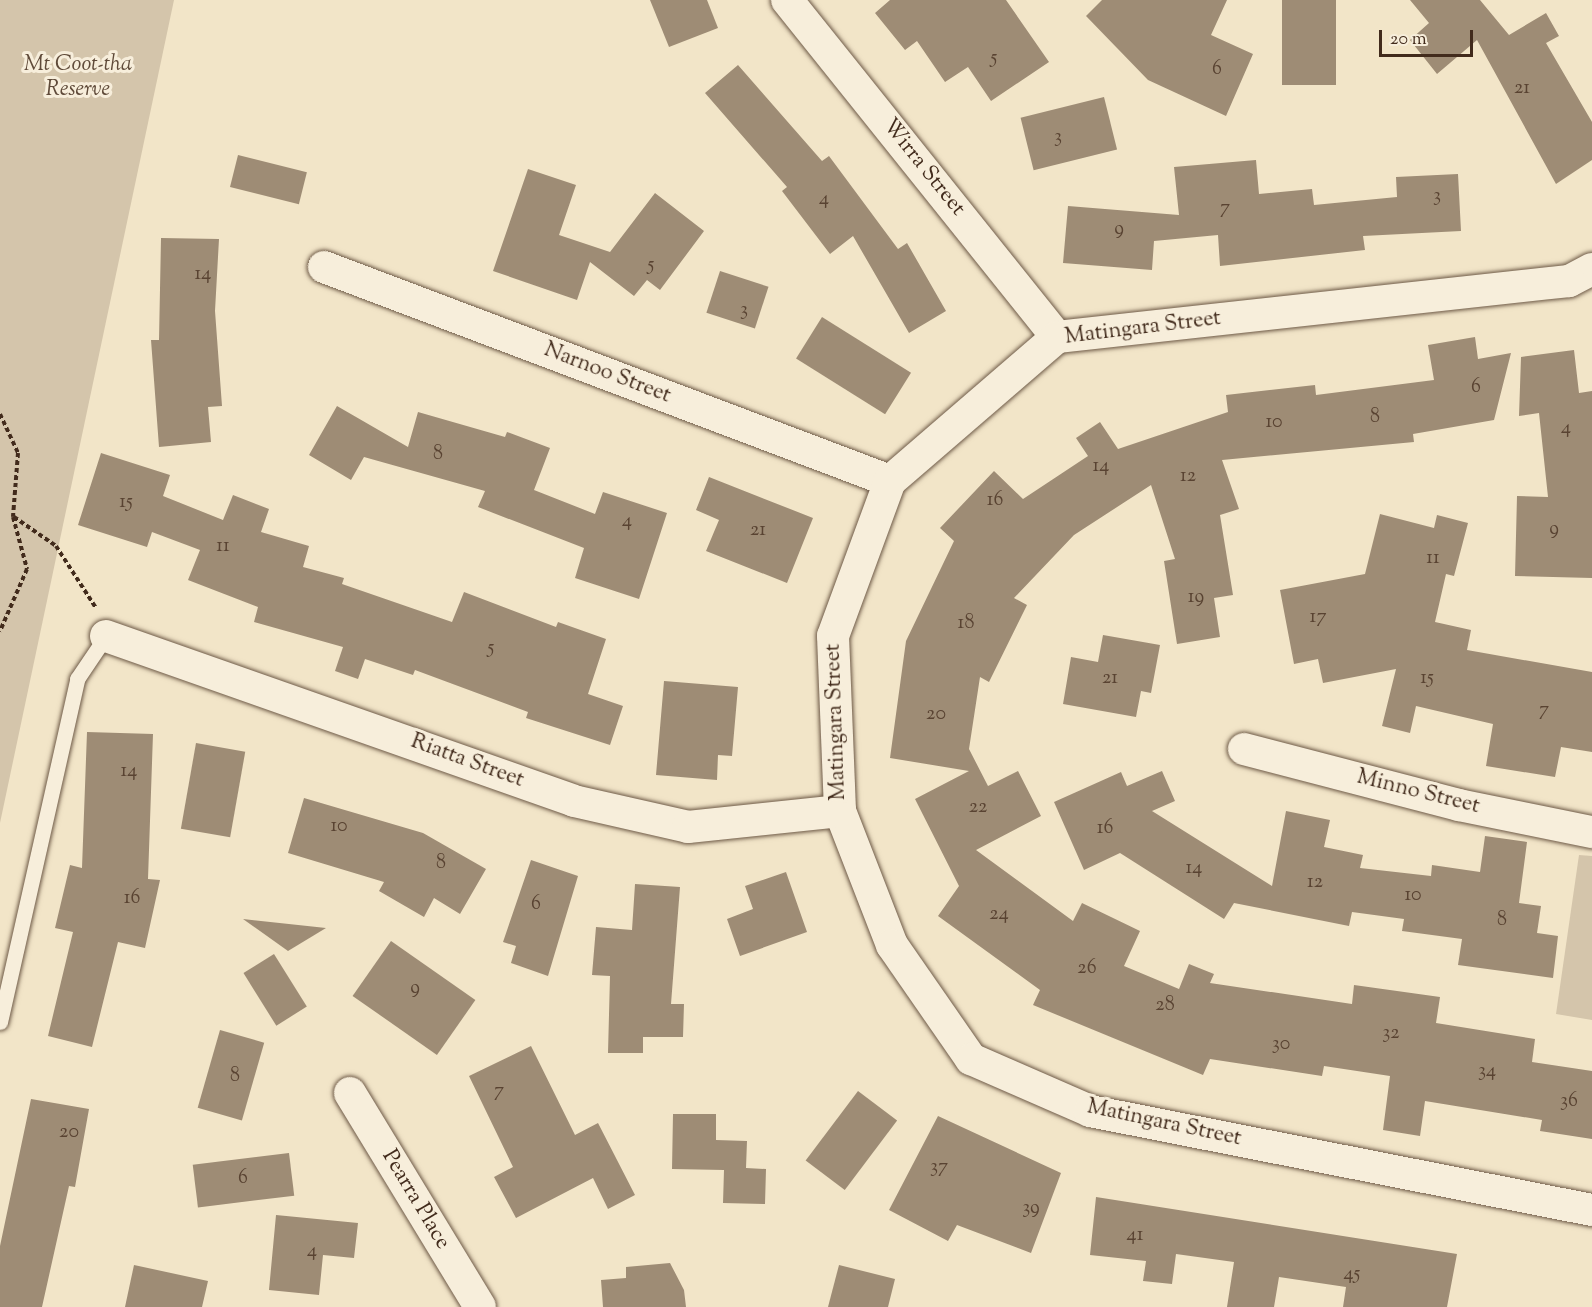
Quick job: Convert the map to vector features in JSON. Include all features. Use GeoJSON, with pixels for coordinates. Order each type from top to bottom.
{"type":"FeatureCollection","features":[{"type":"Feature","properties":{"kind":"street","name":"Wirra Street"},"geometry":{"type":"LineString","coordinates":[[787,0],[1057,337]]}},
{"type":"Feature","properties":{"kind":"street","name":"Narnoo Street"},"geometry":{"type":"LineString","coordinates":[[324,267],[890,481]]}},
{"type":"Feature","properties":{"kind":"street","name":"Matingara Street"},"geometry":{"type":"LineString","coordinates":[[1592,269],[1569,281],[1057,337],[890,481],[832,636],[840,811],[892,945],[971,1059],[1090,1111],[1592,1210]]}},
{"type":"Feature","properties":{"kind":"street","name":"Riatta Street"},"geometry":{"type":"LineString","coordinates":[[106,636],[586,804],[688,827],[840,811]]}},
{"type":"Feature","properties":{"kind":"street","name":"Minno Street"},"geometry":{"type":"LineString","coordinates":[[1244,749],[1459,804],[1592,832]]}},
{"type":"Feature","properties":{"kind":"street","name":"Pearra Place"},"geometry":{"type":"LineString","coordinates":[[350,1093],[480,1307]]}},
{"type":"Feature","properties":{"kind":"lane"},"geometry":{"type":"LineString","coordinates":[[0,1022],[77,679],[106,636]]}},
{"type":"Feature","properties":{"kind":"path"},"geometry":{"type":"LineString","coordinates":[[0,414],[18,453],[13,517],[27,569],[0,631]]}},
{"type":"Feature","properties":{"kind":"path"},"geometry":{"type":"LineString","coordinates":[[13,517],[56,546],[89,591],[106,636]]}},
{"type":"Feature","properties":{"kind":"green space","name":"Mt Coot-tha Reserve"},"geometry":{"type":"Polygon","coordinates":[[[0,0],[174,0],[0,823],[0,0]]]}},
{"type":"Feature","properties":{"kind":"green space"},"geometry":{"type":"Polygon","coordinates":[[[1579,855],[1592,856],[1592,1020],[1556,1014],[1579,855]]]}},
{"type":"Feature","properties":{"kind":"building"},"geometry":{"type":"Polygon","coordinates":[[[650,0],[707,0],[718,28],[669,47],[650,0]]]}},
{"type":"Feature","properties":{"kind":"building"},"geometry":{"type":"Polygon","coordinates":[[[890,0],[1006,0],[1049,62],[991,101],[968,67],[945,82],[917,41],[905,50],[875,13],[890,0]]]}},
{"type":"Feature","properties":{"kind":"building"},"geometry":{"type":"Polygon","coordinates":[[[1102,0],[1227,0],[1211,35],[1253,54],[1226,116],[1148,80],[1086,16],[1102,0]]]}},
{"type":"Feature","properties":{"kind":"building"},"geometry":{"type":"Polygon","coordinates":[[[1282,0],[1336,0],[1336,85],[1282,85],[1282,0]]]}},
{"type":"Feature","properties":{"kind":"building"},"geometry":{"type":"Polygon","coordinates":[[[1410,0],[1480,0],[1509,35],[1546,13],[1559,36],[1546,43],[1592,122],[1592,160],[1556,184],[1477,40],[1437,74],[1410,40],[1429,23],[1410,0]]]}},
{"type":"Feature","properties":{"kind":"building"},"geometry":{"type":"Polygon","coordinates":[[[738,65],[822,161],[829,156],[898,249],[907,243],[946,311],[909,333],[853,236],[830,254],[782,191],[787,187],[705,93],[738,65]]]}},
{"type":"Feature","properties":{"kind":"building"},"geometry":{"type":"Polygon","coordinates":[[[1104,97],[1117,149],[1034,170],[1021,118],[1104,97]]]}},
{"type":"Feature","properties":{"kind":"building"},"geometry":{"type":"Polygon","coordinates":[[[238,155],[307,172],[299,204],[230,187],[238,155]]]}},
{"type":"Feature","properties":{"kind":"building"},"geometry":{"type":"Polygon","coordinates":[[[1256,160],[1259,194],[1312,189],[1314,205],[1397,197],[1396,177],[1458,174],[1461,231],[1363,236],[1365,250],[1220,266],[1218,235],[1154,241],[1152,270],[1063,263],[1068,206],[1179,215],[1174,167],[1256,160]]]}},
{"type":"Feature","properties":{"kind":"building"},"geometry":{"type":"Polygon","coordinates":[[[528,169],[576,185],[559,235],[610,252],[655,193],[704,231],[660,290],[647,280],[634,296],[590,262],[577,300],[493,271],[528,169]]]}},
{"type":"Feature","properties":{"kind":"building"},"geometry":{"type":"Polygon","coordinates":[[[161,238],[219,239],[215,311],[222,406],[208,407],[211,442],[159,447],[151,340],[159,340],[161,238]]]}},
{"type":"Feature","properties":{"kind":"building"},"geometry":{"type":"Polygon","coordinates":[[[720,271],[769,287],[755,329],[706,313],[720,271]]]}},
{"type":"Feature","properties":{"kind":"building"},"geometry":{"type":"Polygon","coordinates":[[[822,317],[911,373],[885,414],[796,359],[822,317]]]}},
{"type":"Feature","properties":{"kind":"building"},"geometry":{"type":"Polygon","coordinates":[[[1475,337],[1478,359],[1511,353],[1494,420],[1413,434],[1414,442],[1222,460],[1239,509],[1220,515],[1233,595],[1214,598],[1220,637],[1177,644],[1164,561],[1175,559],[1151,485],[1074,535],[1014,598],[1027,605],[989,682],[980,677],[969,749],[988,786],[1018,771],[1041,816],[976,850],[1073,921],[1082,903],[1140,931],[1124,966],[1179,989],[1189,964],[1214,974],[1210,983],[1352,1004],[1354,985],[1440,997],[1436,1023],[1535,1039],[1532,1062],[1592,1071],[1592,1139],[1540,1131],[1542,1120],[1425,1101],[1420,1136],[1383,1130],[1390,1076],[1324,1066],[1322,1076],[1210,1059],[1203,1075],[1033,1005],[1040,990],[938,916],[959,886],[915,799],[969,771],[890,758],[906,641],[954,541],[940,528],[994,471],[1023,499],[1088,456],[1076,438],[1100,422],[1118,449],[1228,412],[1226,395],[1315,385],[1316,395],[1434,380],[1428,345],[1475,337]]]}},
{"type":"Feature","properties":{"kind":"building"},"geometry":{"type":"Polygon","coordinates":[[[1574,350],[1579,393],[1592,391],[1592,578],[1515,576],[1517,496],[1548,497],[1539,413],[1519,416],[1521,357],[1574,350]]]}},
{"type":"Feature","properties":{"kind":"building"},"geometry":{"type":"Polygon","coordinates":[[[337,406],[408,447],[418,412],[505,437],[507,432],[550,448],[534,490],[595,514],[603,492],[667,513],[639,599],[575,578],[584,548],[478,507],[485,491],[364,457],[351,480],[309,455],[337,406]]]}},
{"type":"Feature","properties":{"kind":"building"},"geometry":{"type":"Polygon","coordinates":[[[101,453],[170,475],[163,496],[223,520],[233,495],[269,509],[261,532],[309,546],[303,567],[344,578],[342,584],[452,622],[464,592],[556,627],[558,622],[606,639],[588,694],[623,706],[610,745],[526,718],[528,712],[415,670],[413,675],[365,659],[358,679],[335,671],[343,647],[254,622],[258,607],[188,580],[200,550],[152,532],[147,547],[78,525],[101,453]]]}},
{"type":"Feature","properties":{"kind":"building"},"geometry":{"type":"Polygon","coordinates":[[[709,477],[813,518],[787,583],[706,551],[719,520],[696,510],[709,477]]]}},
{"type":"Feature","properties":{"kind":"building"},"geometry":{"type":"Polygon","coordinates":[[[1380,514],[1434,528],[1437,515],[1468,523],[1454,576],[1446,574],[1435,622],[1471,630],[1467,650],[1592,672],[1592,752],[1561,747],[1555,777],[1486,766],[1493,724],[1416,706],[1410,733],[1382,726],[1396,669],[1323,683],[1318,659],[1294,664],[1280,590],[1365,574],[1380,514]]]}},
{"type":"Feature","properties":{"kind":"building"},"geometry":{"type":"Polygon","coordinates":[[[1103,635],[1160,645],[1151,693],[1141,691],[1136,717],[1063,704],[1071,657],[1098,662],[1103,635]]]}},
{"type":"Feature","properties":{"kind":"building"},"geometry":{"type":"Polygon","coordinates":[[[664,681],[738,687],[732,756],[718,755],[717,780],[656,775],[664,681]]]}},
{"type":"Feature","properties":{"kind":"building"},"geometry":{"type":"Polygon","coordinates":[[[87,732],[153,734],[148,879],[160,880],[145,948],[118,942],[92,1047],[48,1036],[73,932],[55,928],[70,865],[82,868],[87,732]]]}},
{"type":"Feature","properties":{"kind":"building"},"geometry":{"type":"Polygon","coordinates":[[[196,743],[245,752],[230,837],[181,829],[196,743]]]}},
{"type":"Feature","properties":{"kind":"building"},"geometry":{"type":"Polygon","coordinates":[[[1162,771],[1175,801],[1152,811],[1272,886],[1286,811],[1330,820],[1324,847],[1363,855],[1360,868],[1431,876],[1432,865],[1480,872],[1485,836],[1527,842],[1519,903],[1541,906],[1537,933],[1558,936],[1553,978],[1458,965],[1462,939],[1402,931],[1404,919],[1352,912],[1349,926],[1234,903],[1224,919],[1120,853],[1084,870],[1054,802],[1121,772],[1127,786],[1162,771]]]}},
{"type":"Feature","properties":{"kind":"building"},"geometry":{"type":"Polygon","coordinates":[[[304,798],[423,833],[486,869],[460,914],[434,898],[424,917],[379,891],[384,882],[288,853],[304,798]]]}},
{"type":"Feature","properties":{"kind":"building"},"geometry":{"type":"Polygon","coordinates":[[[531,860],[578,876],[548,976],[511,963],[516,946],[503,942],[531,860]]]}},
{"type":"Feature","properties":{"kind":"building"},"geometry":{"type":"Polygon","coordinates":[[[786,872],[807,932],[740,956],[727,919],[753,909],[745,886],[786,872]]]}},
{"type":"Feature","properties":{"kind":"building"},"geometry":{"type":"Polygon","coordinates":[[[635,884],[680,887],[671,1004],[684,1004],[683,1037],[643,1037],[643,1053],[608,1053],[610,976],[592,975],[596,927],[632,930],[635,884]]]}},
{"type":"Feature","properties":{"kind":"building"},"geometry":{"type":"Polygon","coordinates":[[[243,919],[326,928],[288,951],[243,919]]]}},
{"type":"Feature","properties":{"kind":"building"},"geometry":{"type":"Polygon","coordinates":[[[391,941],[475,1000],[437,1055],[353,996],[391,941]]]}},
{"type":"Feature","properties":{"kind":"building"},"geometry":{"type":"Polygon","coordinates":[[[274,954],[307,1007],[276,1026],[243,973],[274,954]]]}},
{"type":"Feature","properties":{"kind":"building"},"geometry":{"type":"Polygon","coordinates":[[[220,1030],[264,1043],[242,1121],[198,1108],[220,1030]]]}},
{"type":"Feature","properties":{"kind":"building"},"geometry":{"type":"Polygon","coordinates":[[[531,1046],[575,1135],[598,1123],[635,1195],[608,1209],[593,1178],[516,1218],[494,1177],[513,1167],[469,1076],[531,1046]]]}},
{"type":"Feature","properties":{"kind":"building"},"geometry":{"type":"Polygon","coordinates":[[[858,1091],[897,1120],[845,1190],[806,1160],[858,1091]]]}},
{"type":"Feature","properties":{"kind":"building"},"geometry":{"type":"Polygon","coordinates":[[[31,1099],[89,1109],[75,1187],[69,1186],[42,1307],[0,1307],[0,1246],[31,1099]]]}},
{"type":"Feature","properties":{"kind":"building"},"geometry":{"type":"Polygon","coordinates":[[[673,1114],[716,1114],[716,1140],[747,1141],[746,1168],[766,1169],[765,1204],[723,1203],[724,1170],[672,1169],[673,1114]]]}},
{"type":"Feature","properties":{"kind":"building"},"geometry":{"type":"Polygon","coordinates":[[[938,1116],[1061,1173],[1031,1253],[957,1225],[948,1241],[889,1210],[938,1116]]]}},
{"type":"Feature","properties":{"kind":"building"},"geometry":{"type":"Polygon","coordinates":[[[289,1153],[294,1196],[198,1208],[193,1165],[289,1153]]]}},
{"type":"Feature","properties":{"kind":"building"},"geometry":{"type":"Polygon","coordinates":[[[1096,1197],[1457,1254],[1447,1307],[1343,1307],[1346,1287],[1279,1277],[1274,1307],[1227,1307],[1234,1262],[1176,1254],[1172,1284],[1143,1281],[1146,1261],[1090,1255],[1096,1197]]]}},
{"type":"Feature","properties":{"kind":"building"},"geometry":{"type":"Polygon","coordinates":[[[276,1215],[358,1223],[354,1258],[323,1255],[319,1295],[269,1290],[276,1215]]]}},
{"type":"Feature","properties":{"kind":"building"},"geometry":{"type":"Polygon","coordinates":[[[670,1263],[684,1290],[686,1307],[603,1307],[601,1280],[626,1278],[626,1267],[670,1263]]]}},
{"type":"Feature","properties":{"kind":"building"},"geometry":{"type":"Polygon","coordinates":[[[134,1265],[208,1281],[202,1307],[125,1307],[134,1265]]]}},
{"type":"Feature","properties":{"kind":"building"},"geometry":{"type":"Polygon","coordinates":[[[839,1265],[895,1279],[888,1307],[828,1307],[839,1265]]]}}]}
